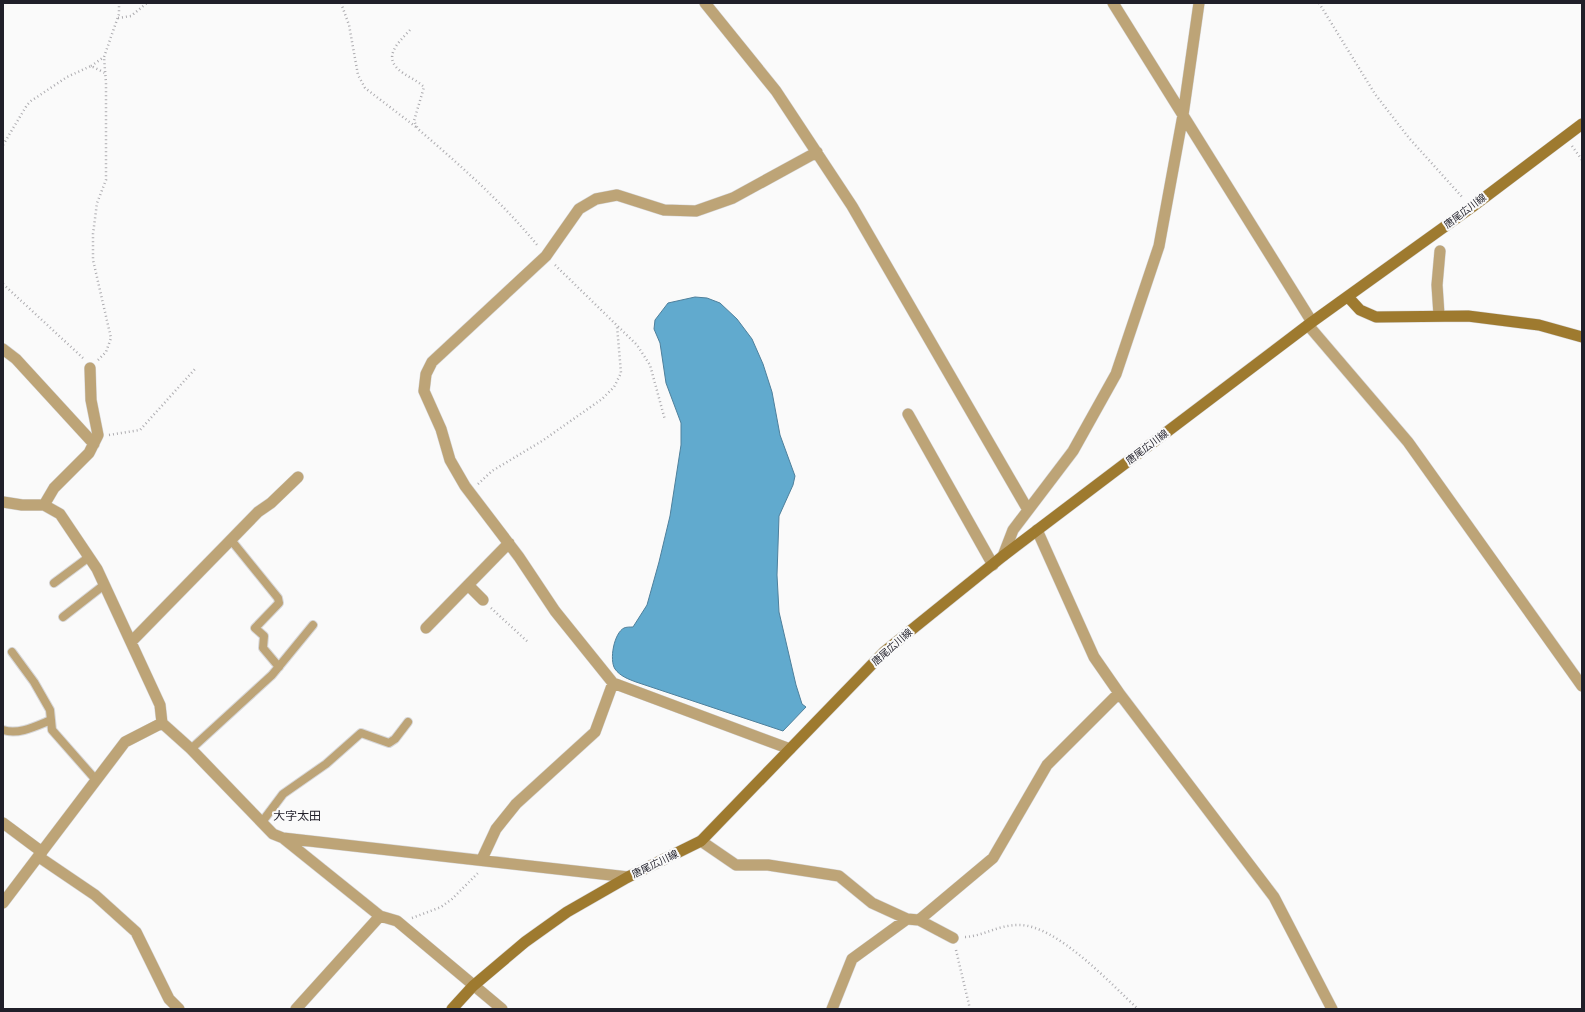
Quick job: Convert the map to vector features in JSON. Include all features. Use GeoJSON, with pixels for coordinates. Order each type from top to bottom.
{"type":"FeatureCollection","features":[{"type":"Feature","properties":{"kind":"main road","name":"唐尾広川線"},"geometry":{"type":"LineString","coordinates":[[452,1009],[473,986],[525,942],[567,912],[628,877],[701,841],[884,652],[1037,530],[1310,324],[1472,207],[1582,124]]}},
{"type":"Feature","properties":{"kind":"main road"},"geometry":{"type":"LineString","coordinates":[[1348,297],[1360,310],[1376,318],[1439,315],[1468,316],[1539,325],[1582,337]]}},
{"type":"Feature","properties":{"kind":"street"},"geometry":{"type":"LineString","coordinates":[[705,3],[776,90],[852,206],[1028,510]]}},
{"type":"Feature","properties":{"kind":"street"},"geometry":{"type":"LineString","coordinates":[[1113,3],[1310,324],[1408,442],[1582,686]]}},
{"type":"Feature","properties":{"kind":"street"},"geometry":{"type":"LineString","coordinates":[[1003,556],[1013,530],[1073,451],[1116,374],[1158,246],[1183,115],[1200,3]]}},
{"type":"Feature","properties":{"kind":"street"},"geometry":{"type":"LineString","coordinates":[[790,749],[613,683],[555,611],[509,544],[470,492],[450,460],[441,429],[424,391],[426,374],[432,362],[546,256],[579,209],[596,199],[617,195],[664,210],[696,211],[733,198],[817,152]]}},
{"type":"Feature","properties":{"kind":"street"},"geometry":{"type":"LineString","coordinates":[[1439,315],[1437,285],[1440,251]]}},
{"type":"Feature","properties":{"kind":"street"},"geometry":{"type":"LineString","coordinates":[[3,349],[16,359],[95,442]]}},
{"type":"Feature","properties":{"kind":"street"},"geometry":{"type":"LineString","coordinates":[[44,505],[54,488],[89,453],[98,435],[91,400],[90,368]]}},
{"type":"Feature","properties":{"kind":"street"},"geometry":{"type":"LineString","coordinates":[[908,414],[992,565]]}},
{"type":"Feature","properties":{"kind":"street"},"geometry":{"type":"LineString","coordinates":[[132,641],[231,540],[298,477]]}},
{"type":"Feature","properties":{"kind":"street"},"geometry":{"type":"LineString","coordinates":[[3,502],[22,505],[44,505],[60,514],[89,557],[132,641],[160,705],[162,723],[191,749],[273,834],[283,838],[486,859],[628,877]]}},
{"type":"Feature","properties":{"kind":"street"},"geometry":{"type":"LineString","coordinates":[[1037,530],[1094,657],[1119,693],[1274,897],[1332,1009]]}},
{"type":"Feature","properties":{"kind":"street"},"geometry":{"type":"LineString","coordinates":[[426,628],[509,544]]}},
{"type":"Feature","properties":{"kind":"street"},"geometry":{"type":"LineString","coordinates":[[468,585],[483,600]]}},
{"type":"Feature","properties":{"kind":"street"},"geometry":{"type":"LineString","coordinates":[[486,859],[496,829],[516,804],[595,732],[613,683]]}},
{"type":"Feature","properties":{"kind":"street"},"geometry":{"type":"LineString","coordinates":[[919,920],[993,858],[1047,765],[1119,693]]}},
{"type":"Feature","properties":{"kind":"street"},"geometry":{"type":"LineString","coordinates":[[3,903],[125,742],[162,723]]}},
{"type":"Feature","properties":{"kind":"street"},"geometry":{"type":"LineString","coordinates":[[3,823],[40,855],[95,895],[136,932],[168,999],[179,1009]]}},
{"type":"Feature","properties":{"kind":"street"},"geometry":{"type":"LineString","coordinates":[[283,838],[380,916],[397,921],[502,1009]]}},
{"type":"Feature","properties":{"kind":"street"},"geometry":{"type":"LineString","coordinates":[[701,841],[736,865],[768,865],[839,876],[872,903],[907,920],[919,920],[953,938]]}},
{"type":"Feature","properties":{"kind":"street"},"geometry":{"type":"LineString","coordinates":[[296,1009],[380,916]]}},
{"type":"Feature","properties":{"kind":"street"},"geometry":{"type":"LineString","coordinates":[[832,1009],[852,959],[907,920]]}},
{"type":"Feature","properties":{"kind":"lane"},"geometry":{"type":"LineString","coordinates":[[231,540],[278,598],[279,603],[255,628],[264,636],[263,648],[279,667]]}},
{"type":"Feature","properties":{"kind":"lane"},"geometry":{"type":"LineString","coordinates":[[54,583],[89,557]]}},
{"type":"Feature","properties":{"kind":"lane"},"geometry":{"type":"LineString","coordinates":[[63,617],[104,585]]}},
{"type":"Feature","properties":{"kind":"lane"},"geometry":{"type":"LineString","coordinates":[[191,749],[272,675],[313,625]]}},
{"type":"Feature","properties":{"kind":"lane"},"geometry":{"type":"LineString","coordinates":[[12,652],[34,682],[50,710],[52,730],[96,780]]}},
{"type":"Feature","properties":{"kind":"lane"},"geometry":{"type":"LineString","coordinates":[[3,730],[11,733],[26,730],[51,720]]}},
{"type":"Feature","properties":{"kind":"lane"},"geometry":{"type":"LineString","coordinates":[[262,822],[283,794],[326,764],[360,733],[389,743],[395,740],[408,722]]}},
{"type":"Feature","properties":{"kind":"path"},"geometry":{"type":"LineString","coordinates":[[3,284],[86,361],[90,368],[106,352],[111,338],[93,260],[93,234],[97,203],[106,180],[104,57],[118,18],[120,3]]}},
{"type":"Feature","properties":{"kind":"path"},"geometry":{"type":"LineString","coordinates":[[118,18],[131,16],[147,3]]}},
{"type":"Feature","properties":{"kind":"path"},"geometry":{"type":"LineString","coordinates":[[340,3],[349,25],[358,75],[365,88],[418,129],[482,184],[509,212],[546,256],[637,345],[650,365],[665,420]]}},
{"type":"Feature","properties":{"kind":"path"},"geometry":{"type":"LineString","coordinates":[[1319,3],[1385,106],[1409,138],[1472,207]]}},
{"type":"Feature","properties":{"kind":"path"},"geometry":{"type":"LineString","coordinates":[[410,30],[392,50],[392,58],[395,65],[402,72],[424,87],[414,121],[418,129]]}},
{"type":"Feature","properties":{"kind":"path"},"geometry":{"type":"LineString","coordinates":[[3,145],[27,105],[31,101],[67,77],[91,66],[104,57]]}},
{"type":"Feature","properties":{"kind":"path"},"geometry":{"type":"LineString","coordinates":[[91,66],[105,74]]}},
{"type":"Feature","properties":{"kind":"path"},"geometry":{"type":"LineString","coordinates":[[470,492],[492,471],[542,441],[602,399],[614,387],[621,372],[616,325]]}},
{"type":"Feature","properties":{"kind":"path"},"geometry":{"type":"LineString","coordinates":[[95,442],[140,430],[195,369]]}},
{"type":"Feature","properties":{"kind":"path"},"geometry":{"type":"LineString","coordinates":[[483,600],[529,643]]}},
{"type":"Feature","properties":{"kind":"path"},"geometry":{"type":"LineString","coordinates":[[397,921],[405,921],[441,907],[452,899],[486,859]]}},
{"type":"Feature","properties":{"kind":"path"},"geometry":{"type":"LineString","coordinates":[[970,1009],[953,938],[972,936],[1001,926],[1021,925],[1037,928],[1054,937],[1088,962],[1138,1009]]}},
{"type":"Feature","properties":{"kind":"water"},"geometry":{"type":"Polygon","coordinates":[[[695,297],[707,298],[720,303],[737,319],[752,339],[763,364],[772,392],[780,435],[795,476],[793,485],[779,516],[777,575],[779,612],[796,685],[802,704],[806,707],[783,731],[633,681],[619,674],[613,665],[612,660],[615,641],[620,631],[627,627],[633,627],[647,605],[670,516],[681,445],[681,423],[666,383],[660,343],[654,329],[655,320],[668,303],[695,297]]]}},
{"type":"Feature","properties":{"kind":"district","name":"大字太田"},"geometry":{"type":"Point","coordinates":[297,816]}}]}
